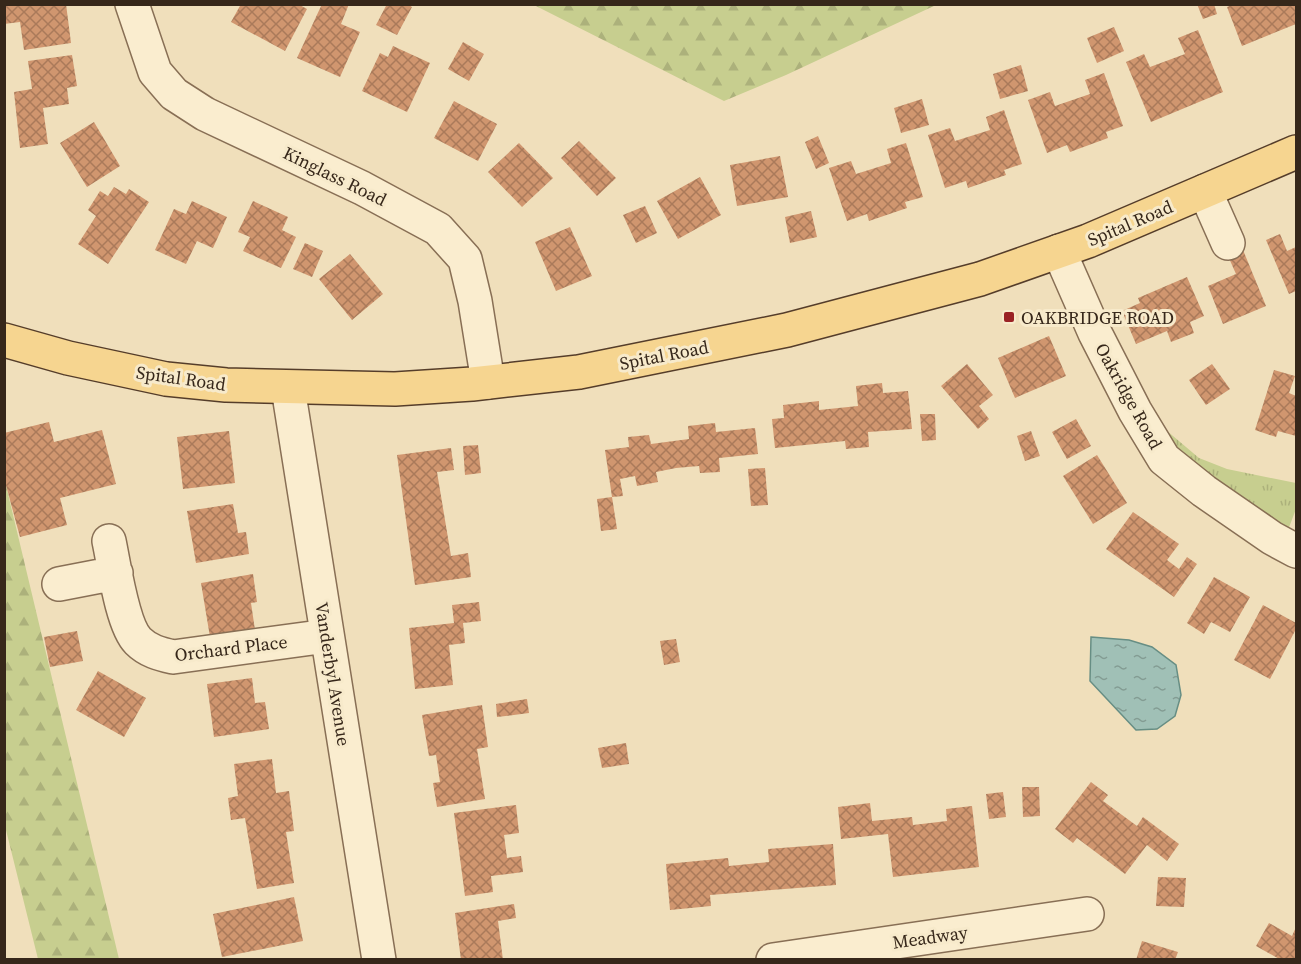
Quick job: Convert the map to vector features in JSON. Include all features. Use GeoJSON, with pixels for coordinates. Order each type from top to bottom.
{"type":"FeatureCollection","features":[{"type":"Feature","properties":{"kind":"main road","name":"Spital Road"},"geometry":{"type":"LineString","coordinates":[[4,340],[68,358],[166,379],[226,385],[394,389],[579,372],[787,330],[980,279],[1088,241],[1296,152]]}},
{"type":"Feature","properties":{"kind":"street","name":"Kinglass Road"},"geometry":{"type":"LineString","coordinates":[[132,4],[155,72],[174,94],[205,114],[362,188],[438,229],[465,259],[475,301],[488,382]]}},
{"type":"Feature","properties":{"kind":"street"},"geometry":{"type":"LineString","coordinates":[[1204,191],[1228,243]]}},
{"type":"Feature","properties":{"kind":"street","name":"Oakridge Road"},"geometry":{"type":"LineString","coordinates":[[1059,251],[1095,333],[1135,411],[1164,459],[1204,491],[1272,538],[1296,551]]}},
{"type":"Feature","properties":{"kind":"street","name":"Vanderbyl Avenue"},"geometry":{"type":"LineString","coordinates":[[288,388],[379,960]]}},
{"type":"Feature","properties":{"kind":"street","name":"Orchard Place"},"geometry":{"type":"LineString","coordinates":[[109,540],[125,614],[137,640],[153,652],[172,657],[327,636]]}},
{"type":"Feature","properties":{"kind":"street"},"geometry":{"type":"LineString","coordinates":[[58,584],[116,573]]}},
{"type":"Feature","properties":{"kind":"street","name":"Meadway"},"geometry":{"type":"LineString","coordinates":[[773,960],[1088,914]]}},
{"type":"Feature","properties":{"kind":"green space"},"geometry":{"type":"Polygon","coordinates":[[[534,5],[936,5],[786,75],[724,101],[534,5]]]}},
{"type":"Feature","properties":{"kind":"green space"},"geometry":{"type":"Polygon","coordinates":[[[1160,425],[1199,458],[1227,469],[1296,483],[1296,509],[1288,530],[1185,459],[1160,425]]]}},
{"type":"Feature","properties":{"kind":"green space"},"geometry":{"type":"Polygon","coordinates":[[[4,477],[119,959],[38,959],[5,826],[4,477]]]}},
{"type":"Feature","properties":{"kind":"water"},"geometry":{"type":"Polygon","coordinates":[[[1091,637],[1129,640],[1152,647],[1176,665],[1181,695],[1175,716],[1157,729],[1136,730],[1090,681],[1091,637]]]}},
{"type":"Feature","properties":{"kind":"building"},"geometry":{"type":"Polygon","coordinates":[[[4,4],[66,4],[71,43],[24,50],[20,22],[4,24],[4,4]]]}},
{"type":"Feature","properties":{"kind":"building"},"geometry":{"type":"Polygon","coordinates":[[[241,4],[298,4],[307,9],[285,51],[231,22],[241,4]]]}},
{"type":"Feature","properties":{"kind":"building"},"geometry":{"type":"Polygon","coordinates":[[[322,4],[349,4],[341,24],[360,32],[340,77],[297,58],[322,4]]]}},
{"type":"Feature","properties":{"kind":"building"},"geometry":{"type":"Polygon","coordinates":[[[387,4],[407,4],[412,7],[397,35],[376,25],[387,4]]]}},
{"type":"Feature","properties":{"kind":"building"},"geometry":{"type":"Polygon","coordinates":[[[1197,4],[1214,4],[1217,14],[1203,19],[1197,4]]]}},
{"type":"Feature","properties":{"kind":"building"},"geometry":{"type":"Polygon","coordinates":[[[1234,4],[1296,4],[1296,24],[1242,46],[1227,7],[1234,4]]]}},
{"type":"Feature","properties":{"kind":"building"},"geometry":{"type":"Polygon","coordinates":[[[1114,27],[1124,51],[1097,63],[1087,38],[1114,27]]]}},
{"type":"Feature","properties":{"kind":"building"},"geometry":{"type":"Polygon","coordinates":[[[1198,30],[1223,92],[1151,122],[1126,62],[1144,54],[1150,67],[1185,54],[1178,38],[1198,30]]]}},
{"type":"Feature","properties":{"kind":"building"},"geometry":{"type":"Polygon","coordinates":[[[463,42],[484,54],[469,81],[448,69],[463,42]]]}},
{"type":"Feature","properties":{"kind":"building"},"geometry":{"type":"Polygon","coordinates":[[[393,46],[430,63],[407,112],[362,91],[380,53],[388,57],[393,46]]]}},
{"type":"Feature","properties":{"kind":"building"},"geometry":{"type":"Polygon","coordinates":[[[72,55],[77,86],[67,88],[69,104],[43,108],[48,144],[20,148],[14,92],[32,89],[28,61],[72,55]]]}},
{"type":"Feature","properties":{"kind":"building"},"geometry":{"type":"Polygon","coordinates":[[[1021,65],[1028,91],[1000,99],[993,74],[1021,65]]]}},
{"type":"Feature","properties":{"kind":"building"},"geometry":{"type":"Polygon","coordinates":[[[1104,73],[1123,126],[1106,132],[1108,138],[1070,152],[1067,145],[1047,153],[1028,100],[1050,92],[1055,106],[1090,94],[1085,80],[1104,73]]]}},
{"type":"Feature","properties":{"kind":"building"},"geometry":{"type":"Polygon","coordinates":[[[922,99],[929,125],[901,133],[894,108],[922,99]]]}},
{"type":"Feature","properties":{"kind":"building"},"geometry":{"type":"Polygon","coordinates":[[[454,101],[497,124],[478,161],[434,138],[454,101]]]}},
{"type":"Feature","properties":{"kind":"building"},"geometry":{"type":"Polygon","coordinates":[[[1004,110],[1022,164],[1004,170],[1006,175],[968,188],[966,181],[945,188],[928,135],[950,128],[955,141],[990,130],[986,117],[1004,110]]]}},
{"type":"Feature","properties":{"kind":"building"},"geometry":{"type":"Polygon","coordinates":[[[94,122],[120,166],[87,187],[60,143],[94,122]]]}},
{"type":"Feature","properties":{"kind":"building"},"geometry":{"type":"Polygon","coordinates":[[[818,136],[829,163],[816,169],[805,142],[818,136]]]}},
{"type":"Feature","properties":{"kind":"building"},"geometry":{"type":"Polygon","coordinates":[[[579,141],[616,178],[597,196],[561,158],[579,141]]]}},
{"type":"Feature","properties":{"kind":"building"},"geometry":{"type":"Polygon","coordinates":[[[519,143],[553,178],[522,207],[488,172],[519,143]]]}},
{"type":"Feature","properties":{"kind":"building"},"geometry":{"type":"Polygon","coordinates":[[[906,143],[923,197],[905,202],[907,208],[869,221],[867,214],[847,221],[829,168],[851,161],[856,174],[891,163],[887,149],[906,143]]]}},
{"type":"Feature","properties":{"kind":"building"},"geometry":{"type":"Polygon","coordinates":[[[780,156],[788,197],[737,206],[730,165],[780,156]]]}},
{"type":"Feature","properties":{"kind":"building"},"geometry":{"type":"Polygon","coordinates":[[[700,177],[721,215],[678,239],[657,201],[700,177]]]}},
{"type":"Feature","properties":{"kind":"building"},"geometry":{"type":"Polygon","coordinates":[[[114,187],[126,194],[129,189],[149,202],[108,264],[78,244],[96,216],[88,210],[100,191],[108,196],[114,187]]]}},
{"type":"Feature","properties":{"kind":"building"},"geometry":{"type":"Polygon","coordinates":[[[192,201],[227,217],[213,248],[197,241],[186,264],[155,250],[174,209],[186,214],[192,201]]]}},
{"type":"Feature","properties":{"kind":"building"},"geometry":{"type":"Polygon","coordinates":[[[253,201],[288,217],[282,230],[296,237],[281,268],[243,251],[250,237],[238,232],[253,201]]]}},
{"type":"Feature","properties":{"kind":"building"},"geometry":{"type":"Polygon","coordinates":[[[645,206],[657,233],[636,243],[623,215],[645,206]]]}},
{"type":"Feature","properties":{"kind":"building"},"geometry":{"type":"Polygon","coordinates":[[[811,211],[817,237],[790,243],[785,217],[811,211]]]}},
{"type":"Feature","properties":{"kind":"building"},"geometry":{"type":"Polygon","coordinates":[[[570,227],[592,276],[556,291],[535,242],[570,227]]]}},
{"type":"Feature","properties":{"kind":"building"},"geometry":{"type":"Polygon","coordinates":[[[1280,234],[1287,251],[1296,247],[1296,291],[1289,294],[1266,240],[1280,234]]]}},
{"type":"Feature","properties":{"kind":"building"},"geometry":{"type":"Polygon","coordinates":[[[305,243],[323,251],[312,277],[293,269],[305,243]]]}},
{"type":"Feature","properties":{"kind":"building"},"geometry":{"type":"Polygon","coordinates":[[[1243,250],[1266,306],[1223,324],[1208,286],[1236,274],[1228,256],[1243,250]]]}},
{"type":"Feature","properties":{"kind":"building"},"geometry":{"type":"Polygon","coordinates":[[[350,254],[383,294],[352,320],[319,279],[350,254]]]}},
{"type":"Feature","properties":{"kind":"building"},"geometry":{"type":"Polygon","coordinates":[[[1187,277],[1204,316],[1190,322],[1194,333],[1171,342],[1167,331],[1136,344],[1122,311],[1140,303],[1138,298],[1187,277]]]}},
{"type":"Feature","properties":{"kind":"building"},"geometry":{"type":"Polygon","coordinates":[[[1049,336],[1066,376],[1015,398],[998,358],[1049,336]]]}},
{"type":"Feature","properties":{"kind":"building"},"geometry":{"type":"Polygon","coordinates":[[[967,364],[993,395],[979,406],[989,419],[978,429],[941,386],[967,364]]]}},
{"type":"Feature","properties":{"kind":"building"},"geometry":{"type":"Polygon","coordinates":[[[1212,364],[1230,389],[1206,405],[1189,380],[1212,364]]]}},
{"type":"Feature","properties":{"kind":"building"},"geometry":{"type":"Polygon","coordinates":[[[1274,370],[1295,376],[1289,393],[1296,396],[1296,436],[1278,431],[1276,437],[1255,430],[1274,370]]]}},
{"type":"Feature","properties":{"kind":"building"},"geometry":{"type":"Polygon","coordinates":[[[882,383],[883,393],[908,391],[912,429],[868,432],[869,447],[846,449],[845,441],[775,448],[772,419],[784,418],[783,405],[819,401],[819,410],[858,406],[856,386],[882,383]]]}},
{"type":"Feature","properties":{"kind":"building"},"geometry":{"type":"Polygon","coordinates":[[[920,414],[935,414],[936,440],[922,441],[920,414]]]}},
{"type":"Feature","properties":{"kind":"building"},"geometry":{"type":"Polygon","coordinates":[[[1076,419],[1091,446],[1067,459],[1052,432],[1076,419]]]}},
{"type":"Feature","properties":{"kind":"building"},"geometry":{"type":"Polygon","coordinates":[[[49,422],[54,442],[102,430],[116,484],[60,498],[67,525],[20,537],[4,478],[4,433],[49,422]]]}},
{"type":"Feature","properties":{"kind":"building"},"geometry":{"type":"Polygon","coordinates":[[[715,423],[716,432],[755,428],[758,454],[719,458],[720,472],[700,473],[699,466],[676,468],[656,472],[658,482],[637,486],[635,476],[620,479],[623,496],[612,497],[605,450],[629,447],[628,437],[649,435],[651,444],[689,439],[688,426],[715,423]]]}},
{"type":"Feature","properties":{"kind":"building"},"geometry":{"type":"Polygon","coordinates":[[[229,431],[235,483],[183,489],[177,437],[229,431]]]}},
{"type":"Feature","properties":{"kind":"building"},"geometry":{"type":"Polygon","coordinates":[[[1031,431],[1040,456],[1025,461],[1017,436],[1031,431]]]}},
{"type":"Feature","properties":{"kind":"building"},"geometry":{"type":"Polygon","coordinates":[[[478,445],[481,473],[465,475],[463,446],[478,445]]]}},
{"type":"Feature","properties":{"kind":"building"},"geometry":{"type":"Polygon","coordinates":[[[451,448],[454,470],[437,472],[451,556],[468,553],[471,577],[415,585],[397,455],[451,448]]]}},
{"type":"Feature","properties":{"kind":"building"},"geometry":{"type":"Polygon","coordinates":[[[1097,455],[1127,503],[1093,524],[1063,476],[1097,455]]]}},
{"type":"Feature","properties":{"kind":"building"},"geometry":{"type":"Polygon","coordinates":[[[765,468],[768,505],[751,506],[748,469],[765,468]]]}},
{"type":"Feature","properties":{"kind":"building"},"geometry":{"type":"Polygon","coordinates":[[[612,497],[617,529],[601,531],[597,499],[612,497]]]}},
{"type":"Feature","properties":{"kind":"building"},"geometry":{"type":"Polygon","coordinates":[[[233,504],[238,533],[246,532],[249,554],[196,563],[187,511],[233,504]]]}},
{"type":"Feature","properties":{"kind":"building"},"geometry":{"type":"Polygon","coordinates":[[[1133,512],[1179,544],[1167,560],[1179,569],[1187,557],[1197,564],[1174,597],[1106,549],[1133,512]]]}},
{"type":"Feature","properties":{"kind":"building"},"geometry":{"type":"Polygon","coordinates":[[[253,574],[257,602],[251,603],[255,630],[210,637],[201,583],[253,574]]]}},
{"type":"Feature","properties":{"kind":"building"},"geometry":{"type":"Polygon","coordinates":[[[1214,577],[1250,597],[1230,632],[1211,622],[1204,634],[1187,623],[1214,577]]]}},
{"type":"Feature","properties":{"kind":"building"},"geometry":{"type":"Polygon","coordinates":[[[479,602],[481,621],[463,623],[465,643],[449,645],[453,685],[415,689],[409,628],[454,623],[452,605],[479,602]]]}},
{"type":"Feature","properties":{"kind":"building"},"geometry":{"type":"Polygon","coordinates":[[[1263,605],[1296,623],[1296,629],[1270,679],[1234,660],[1263,605]]]}},
{"type":"Feature","properties":{"kind":"building"},"geometry":{"type":"Polygon","coordinates":[[[77,631],[83,661],[50,667],[44,637],[77,631]]]}},
{"type":"Feature","properties":{"kind":"building"},"geometry":{"type":"Polygon","coordinates":[[[676,639],[680,662],[664,665],[660,641],[676,639]]]}},
{"type":"Feature","properties":{"kind":"building"},"geometry":{"type":"Polygon","coordinates":[[[98,671],[146,698],[124,737],[76,710],[98,671]]]}},
{"type":"Feature","properties":{"kind":"building"},"geometry":{"type":"Polygon","coordinates":[[[252,678],[255,703],[265,702],[269,729],[214,737],[207,684],[252,678]]]}},
{"type":"Feature","properties":{"kind":"building"},"geometry":{"type":"Polygon","coordinates":[[[527,699],[529,713],[497,717],[496,704],[527,699]]]}},
{"type":"Feature","properties":{"kind":"building"},"geometry":{"type":"Polygon","coordinates":[[[482,705],[488,747],[477,749],[485,799],[437,807],[433,783],[440,782],[436,755],[429,756],[422,715],[482,705]]]}},
{"type":"Feature","properties":{"kind":"building"},"geometry":{"type":"Polygon","coordinates":[[[626,743],[629,764],[602,768],[598,748],[626,743]]]}},
{"type":"Feature","properties":{"kind":"building"},"geometry":{"type":"Polygon","coordinates":[[[272,759],[276,793],[289,791],[294,831],[286,832],[294,883],[257,889],[245,818],[231,820],[228,798],[238,796],[234,764],[272,759]]]}},
{"type":"Feature","properties":{"kind":"building"},"geometry":{"type":"Polygon","coordinates":[[[1091,782],[1108,795],[1103,801],[1137,826],[1143,817],[1179,844],[1167,861],[1147,845],[1125,874],[1077,838],[1073,843],[1055,829],[1091,782]]]}},
{"type":"Feature","properties":{"kind":"building"},"geometry":{"type":"Polygon","coordinates":[[[1022,787],[1039,787],[1040,816],[1023,817],[1022,787]]]}},
{"type":"Feature","properties":{"kind":"building"},"geometry":{"type":"Polygon","coordinates":[[[1003,792],[1006,817],[989,819],[986,794],[1003,792]]]}},
{"type":"Feature","properties":{"kind":"building"},"geometry":{"type":"Polygon","coordinates":[[[870,803],[872,821],[912,817],[913,825],[947,821],[946,809],[972,806],[979,867],[893,877],[888,834],[841,839],[838,807],[870,803]]]}},
{"type":"Feature","properties":{"kind":"building"},"geometry":{"type":"Polygon","coordinates":[[[516,805],[519,833],[504,835],[507,858],[521,856],[523,872],[491,876],[493,892],[465,896],[454,813],[516,805]]]}},
{"type":"Feature","properties":{"kind":"building"},"geometry":{"type":"Polygon","coordinates":[[[833,844],[836,885],[710,895],[711,906],[670,910],[666,864],[728,858],[729,866],[769,862],[768,849],[833,844]]]}},
{"type":"Feature","properties":{"kind":"building"},"geometry":{"type":"Polygon","coordinates":[[[1158,877],[1186,878],[1184,907],[1156,906],[1158,877]]]}},
{"type":"Feature","properties":{"kind":"building"},"geometry":{"type":"Polygon","coordinates":[[[294,897],[303,941],[222,957],[213,914],[294,897]]]}},
{"type":"Feature","properties":{"kind":"building"},"geometry":{"type":"Polygon","coordinates":[[[514,904],[516,918],[498,921],[503,960],[461,960],[455,913],[514,904]]]}},
{"type":"Feature","properties":{"kind":"building"},"geometry":{"type":"Polygon","coordinates":[[[1269,923],[1292,936],[1296,927],[1296,960],[1281,960],[1256,946],[1269,923]]]}},
{"type":"Feature","properties":{"kind":"building"},"geometry":{"type":"Polygon","coordinates":[[[1142,941],[1178,952],[1175,960],[1136,960],[1142,941]]]}},
{"type":"Feature","properties":{"kind":"place","name":"OAKBRIDGE ROAD"},"geometry":{"type":"Point","coordinates":[1009,317]}}]}
